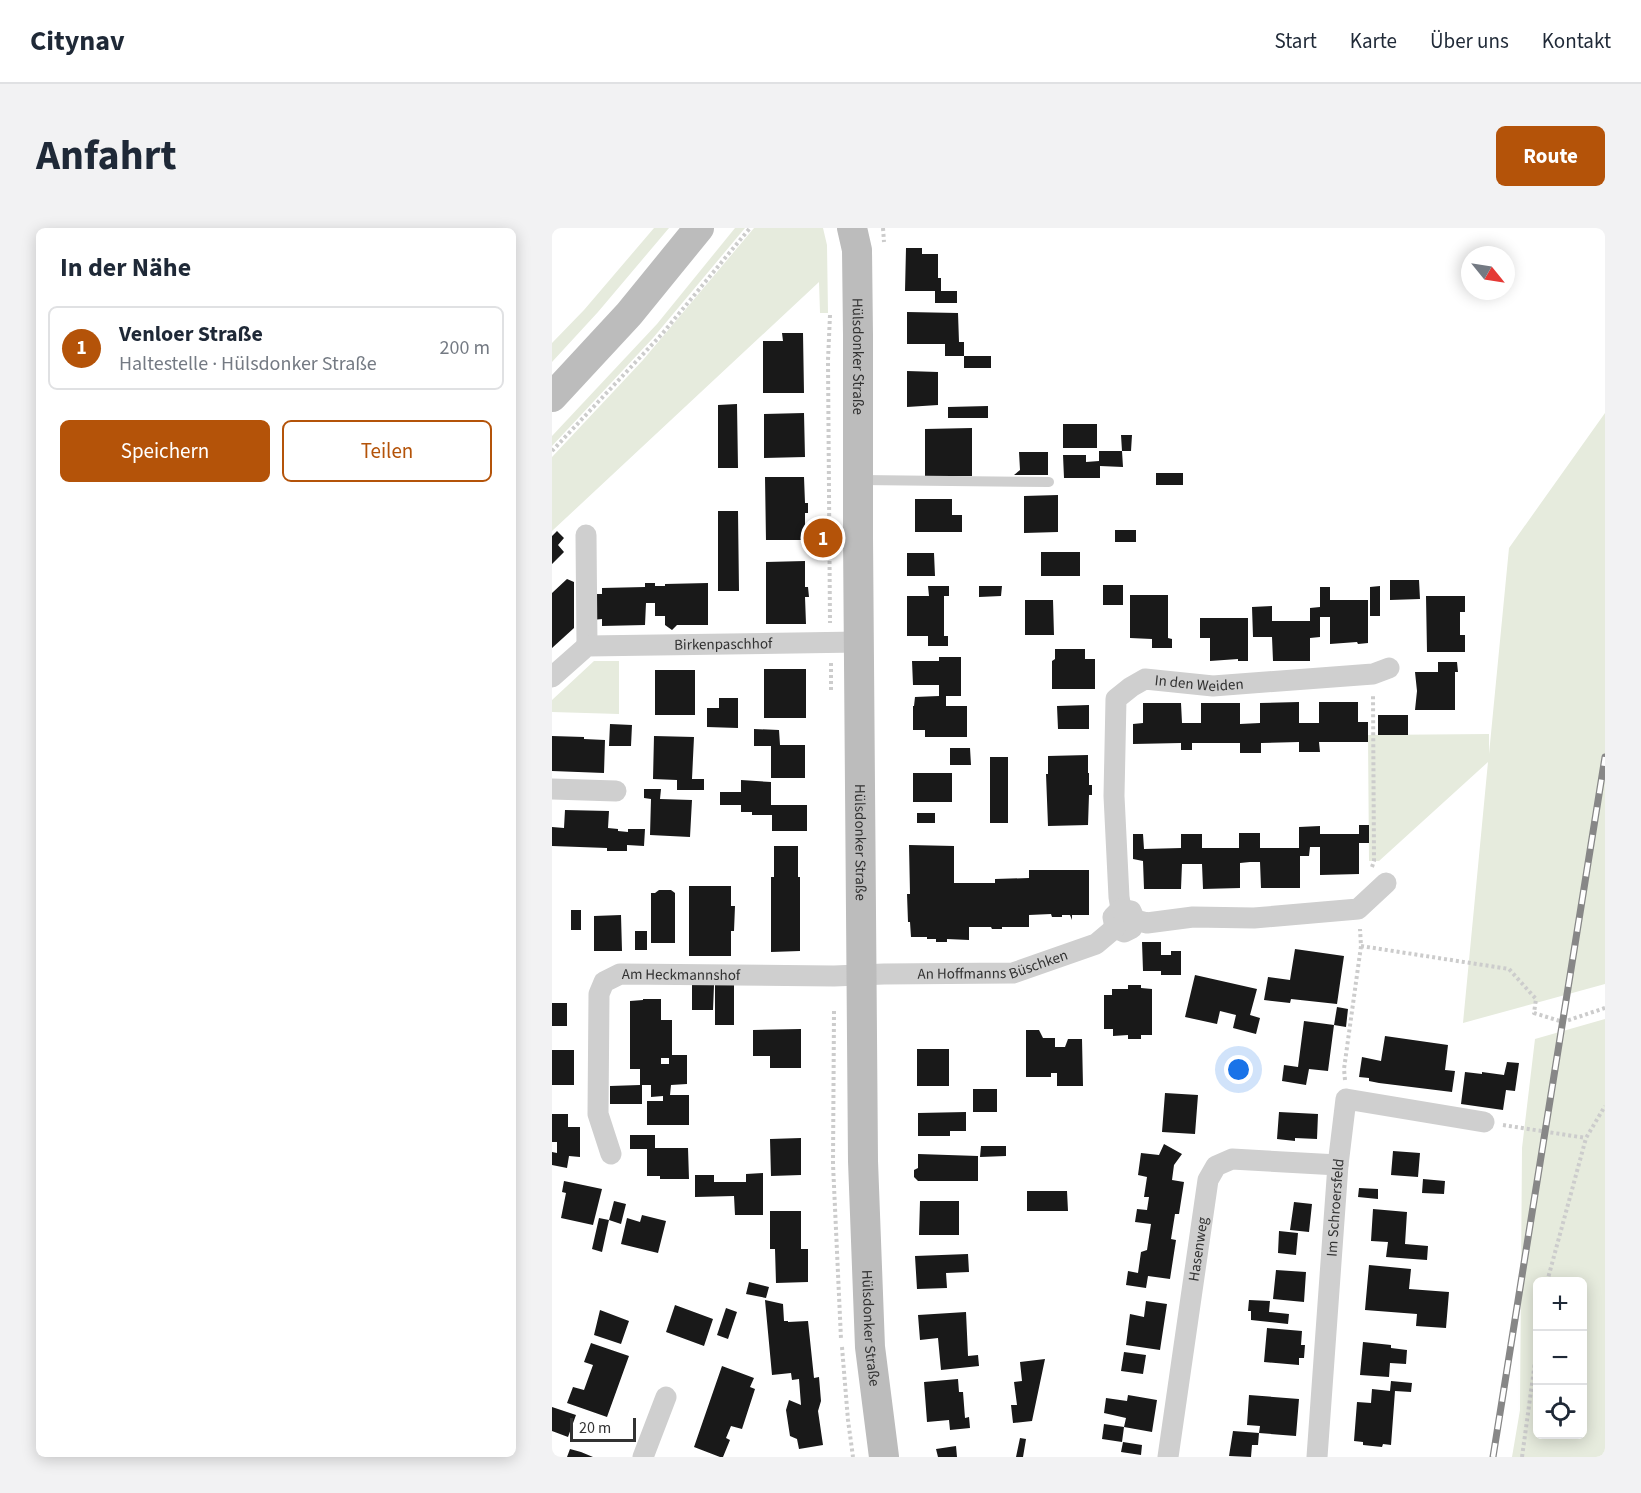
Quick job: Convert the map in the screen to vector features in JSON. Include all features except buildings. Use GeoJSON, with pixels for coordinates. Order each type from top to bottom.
{"type":"FeatureCollection","features":[{"type":"Feature","properties":{"kind":"street"},"geometry":{"type":"LineString","coordinates":[[552,397],[629,314],[699,228]]}},
{"type":"Feature","properties":{"kind":"street","name":"Hülsdonker Straße"},"geometry":{"type":"LineString","coordinates":[[852,228],[857,250],[863,1161],[870,1347],[884,1457]]}},
{"type":"Feature","properties":{"kind":"street"},"geometry":{"type":"LineString","coordinates":[[552,677],[587,646],[586,536]]}},
{"type":"Feature","properties":{"kind":"street","name":"Birkenpaschhof"},"geometry":{"type":"LineString","coordinates":[[587,646],[859,642]]}},
{"type":"Feature","properties":{"kind":"street","name":"In den Weiden"},"geometry":{"type":"LineString","coordinates":[[1124,919],[1119,897],[1114,796],[1116,699],[1145,679],[1213,686],[1381,671]]}},
{"type":"Feature","properties":{"kind":"street"},"geometry":{"type":"LineString","coordinates":[[552,789],[616,791]]}},
{"type":"Feature","properties":{"kind":"street"},"geometry":{"type":"LineString","coordinates":[[1124,919],[1148,923],[1193,917],[1254,918],[1358,909],[1378,877]]}},
{"type":"Feature","properties":{"kind":"street","name":"An Hoffmanns Büschken"},"geometry":{"type":"LineString","coordinates":[[862,975],[1012,973],[1096,944],[1124,919]]}},
{"type":"Feature","properties":{"kind":"street","name":"Am Heckmannshof"},"geometry":{"type":"LineString","coordinates":[[611,1154],[598,1114],[599,994],[604,982],[620,974],[862,975]]}},
{"type":"Feature","properties":{"kind":"street"},"geometry":{"type":"LineString","coordinates":[[1346,1099],[1484,1122]]}},
{"type":"Feature","properties":{"kind":"street","name":"Im Schroersfeld"},"geometry":{"type":"LineString","coordinates":[[1317,1457],[1338,1165],[1346,1099]]}},
{"type":"Feature","properties":{"kind":"street","name":"Hasenweg"},"geometry":{"type":"LineString","coordinates":[[1168,1457],[1208,1180],[1216,1166],[1232,1159],[1338,1165]]}},
{"type":"Feature","properties":{"kind":"street"},"geometry":{"type":"LineString","coordinates":[[643,1457],[666,1397]]}},
{"type":"Feature","properties":{"kind":"lane"},"geometry":{"type":"LineString","coordinates":[[858,480],[1049,482]]}},
{"type":"Feature","properties":{"kind":"path"},"geometry":{"type":"LineString","coordinates":[[552,451],[662,334],[750,228]]}},
{"type":"Feature","properties":{"kind":"path"},"geometry":{"type":"LineString","coordinates":[[1378,877],[1374,861],[1381,671]]}},
{"type":"Feature","properties":{"kind":"path"},"geometry":{"type":"LineString","coordinates":[[1346,1099],[1344,1069],[1361,946],[1358,909]]}},
{"type":"Feature","properties":{"kind":"path"},"geometry":{"type":"LineString","coordinates":[[1361,946],[1509,969],[1536,999],[1534,1013],[1563,1022],[1605,1008]]}},
{"type":"Feature","properties":{"kind":"path"},"geometry":{"type":"LineString","coordinates":[[1547,1277],[1586,1138],[1605,1106]]}},
{"type":"Feature","properties":{"kind":"path"},"geometry":{"type":"LineString","coordinates":[[1513,1127],[1586,1138]]}},
{"type":"Feature","properties":{"kind":"path"},"geometry":{"type":"LineString","coordinates":[[1522,1457],[1533,1377]]}},
{"type":"Feature","properties":{"kind":"shaded area"},"geometry":{"type":"Polygon","coordinates":[[[654,228],[669,228],[552,362],[552,343],[584,310],[654,228]]]}},
{"type":"Feature","properties":{"kind":"shaded area"},"geometry":{"type":"Polygon","coordinates":[[[735,228],[745,228],[653,338],[552,446],[552,436],[657,324],[735,228]]]}},
{"type":"Feature","properties":{"kind":"shaded area"},"geometry":{"type":"Polygon","coordinates":[[[754,228],[823,228],[827,245],[828,313],[820,313],[819,282],[552,531],[552,457],[643,360],[754,228]]]}},
{"type":"Feature","properties":{"kind":"shaded area"},"geometry":{"type":"Polygon","coordinates":[[[1605,413],[1605,984],[1463,1023],[1488,762],[1379,861],[1369,861],[1368,735],[1489,734],[1489,754],[1509,548],[1605,413]]]}},
{"type":"Feature","properties":{"kind":"shaded area"},"geometry":{"type":"Polygon","coordinates":[[[594,661],[619,661],[619,714],[552,712],[552,700],[594,661]]]}},
{"type":"Feature","properties":{"kind":"shaded area"},"geometry":{"type":"Polygon","coordinates":[[[1605,1019],[1605,1457],[1512,1457],[1520,1410],[1522,1148],[1535,1039],[1605,1019]]]}},
{"type":"Feature","properties":{"kind":"railway"},"geometry":{"type":"LineString","coordinates":[[1493,1457],[1605,757]]}},
{"type":"Feature","properties":{"kind":"place","name":"Venloer Straße"},"geometry":{"type":"Point","coordinates":[823,538]}}]}
